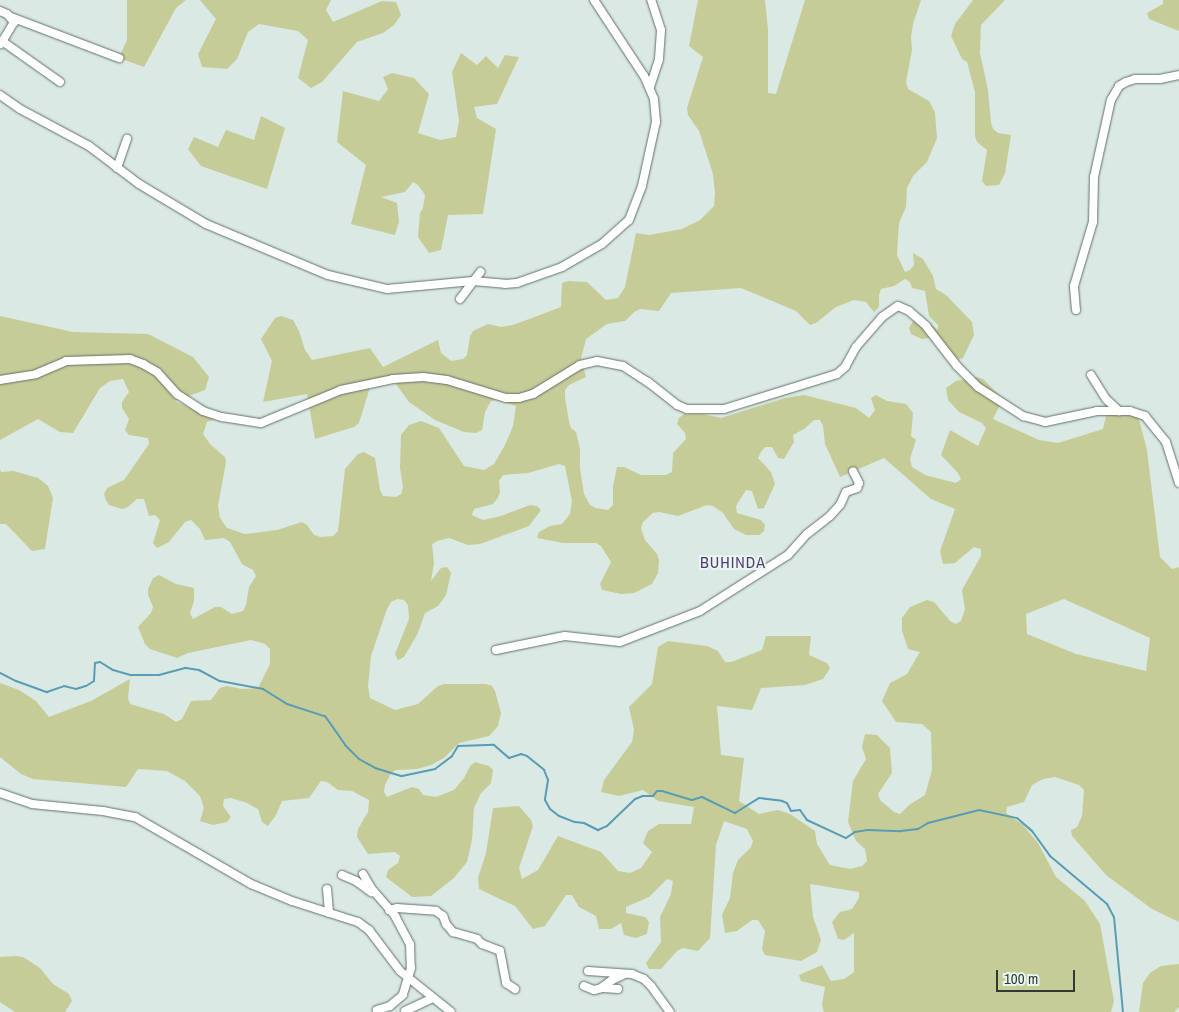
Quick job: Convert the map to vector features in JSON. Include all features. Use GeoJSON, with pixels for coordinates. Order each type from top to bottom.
{"type":"FeatureCollection","features":[{"type":"Feature","properties":{"kind":"street"},"geometry":{"type":"LineString","coordinates":[[0,95],[20,109],[88,146],[139,184],[206,224],[328,275],[387,289],[473,281],[505,284],[517,283],[562,267],[594,251],[617,233],[629,220],[636,206],[653,144],[656,113],[650,87],[594,0]]}},
{"type":"Feature","properties":{"kind":"street"},"geometry":{"type":"LineString","coordinates":[[650,87],[659,59],[661,30],[651,0]]}},
{"type":"Feature","properties":{"kind":"street"},"geometry":{"type":"LineString","coordinates":[[0,11],[11,17],[119,58]]}},
{"type":"Feature","properties":{"kind":"street"},"geometry":{"type":"LineString","coordinates":[[11,17],[14,22],[13,27],[1,43],[60,82]]}},
{"type":"Feature","properties":{"kind":"street"},"geometry":{"type":"LineString","coordinates":[[1076,310],[1074,286],[1093,222],[1094,177],[1110,100],[1114,93],[1126,82],[1135,79],[1160,79],[1179,75]]}},
{"type":"Feature","properties":{"kind":"street"},"geometry":{"type":"LineString","coordinates":[[117,168],[127,139]]}},
{"type":"Feature","properties":{"kind":"street"},"geometry":{"type":"LineString","coordinates":[[460,299],[480,272]]}},
{"type":"Feature","properties":{"kind":"street"},"geometry":{"type":"LineString","coordinates":[[0,380],[36,374],[66,361],[130,359],[157,372],[177,394],[203,411],[222,417],[261,423],[341,390],[393,380],[423,377],[447,380],[506,398],[519,398],[533,394],[580,365],[597,361],[623,366],[648,382],[675,404],[688,409],[724,409],[837,374],[845,367],[852,353],[882,317],[898,306],[909,311],[926,326],[957,366],[978,387],[1023,416],[1052,422],[1084,412],[1137,412],[1145,416],[1158,431],[1170,454],[1179,484]]}},
{"type":"Feature","properties":{"kind":"street"},"geometry":{"type":"LineString","coordinates":[[1090,376],[1106,399],[1119,411]]}},
{"type":"Feature","properties":{"kind":"street"},"geometry":{"type":"LineString","coordinates":[[496,650],[565,636],[620,642],[700,610],[788,555],[807,534],[830,516],[840,505],[846,492],[857,488],[858,483],[853,471]]}},
{"type":"Feature","properties":{"kind":"street"},"geometry":{"type":"LineString","coordinates":[[0,793],[32,804],[103,810],[135,817],[251,884],[364,925],[398,968],[451,1012]]}},
{"type":"Feature","properties":{"kind":"street"},"geometry":{"type":"LineString","coordinates":[[363,874],[377,896],[389,910],[410,944],[409,978],[401,999],[390,1006],[376,1011]]}},
{"type":"Feature","properties":{"kind":"street"},"geometry":{"type":"LineString","coordinates":[[342,875],[356,881],[377,896]]}},
{"type":"Feature","properties":{"kind":"street"},"geometry":{"type":"LineString","coordinates":[[327,888],[329,913]]}},
{"type":"Feature","properties":{"kind":"street"},"geometry":{"type":"LineString","coordinates":[[389,910],[397,908],[436,911],[443,916],[446,924],[453,932],[476,939],[482,944],[500,951],[506,983],[515,989]]}},
{"type":"Feature","properties":{"kind":"street"},"geometry":{"type":"LineString","coordinates":[[588,971],[632,974],[651,986],[670,1012]]}},
{"type":"Feature","properties":{"kind":"street"},"geometry":{"type":"LineString","coordinates":[[584,986],[594,990],[601,988],[622,974],[632,974]]}},
{"type":"Feature","properties":{"kind":"street"},"geometry":{"type":"LineString","coordinates":[[601,988],[618,989]]}},
{"type":"Feature","properties":{"kind":"street"},"geometry":{"type":"LineString","coordinates":[[405,1011],[433,998]]}},
{"type":"Feature","properties":{"kind":"green space"},"geometry":{"type":"Polygon","coordinates":[[[127,0],[186,0],[176,8],[144,67],[119,58],[127,40],[127,0]]]}},
{"type":"Feature","properties":{"kind":"green space"},"geometry":{"type":"Polygon","coordinates":[[[200,0],[331,0],[326,10],[333,22],[382,1],[396,2],[401,15],[394,25],[383,33],[357,42],[322,82],[311,88],[298,78],[308,40],[298,31],[259,24],[248,32],[237,59],[227,69],[202,67],[198,54],[216,19],[200,0]]]}},
{"type":"Feature","properties":{"kind":"green space"},"geometry":{"type":"Polygon","coordinates":[[[698,0],[765,0],[768,29],[768,93],[776,94],[805,0],[921,0],[913,24],[912,50],[906,82],[908,89],[929,101],[935,112],[937,138],[927,162],[913,176],[907,188],[906,207],[899,223],[897,255],[905,272],[914,265],[913,253],[923,259],[933,276],[936,289],[946,295],[972,322],[974,335],[963,358],[956,360],[935,337],[922,339],[911,334],[909,328],[915,318],[924,319],[938,330],[938,325],[929,316],[925,291],[912,288],[910,282],[905,279],[894,286],[881,289],[879,307],[874,312],[866,302],[854,300],[836,307],[816,323],[810,325],[796,311],[741,288],[671,293],[659,311],[640,309],[625,321],[607,324],[586,339],[581,358],[586,377],[569,385],[565,390],[569,422],[571,428],[576,432],[580,449],[580,468],[584,494],[590,505],[608,510],[613,505],[613,486],[617,467],[624,467],[641,475],[666,475],[672,472],[673,453],[686,439],[685,433],[677,424],[679,418],[684,414],[703,414],[721,418],[785,398],[804,395],[856,408],[869,418],[875,410],[871,398],[876,395],[887,401],[906,404],[913,413],[911,436],[916,440],[910,459],[912,467],[925,475],[956,483],[961,479],[958,473],[941,455],[950,430],[978,446],[986,428],[982,423],[959,412],[948,400],[946,388],[956,381],[977,377],[983,379],[1003,399],[993,419],[1039,440],[1058,443],[1103,429],[1107,411],[1137,412],[1147,450],[1160,557],[1172,569],[1179,567],[1179,922],[1152,909],[1106,875],[1072,836],[1071,830],[1077,827],[1082,816],[1084,790],[1079,785],[1055,777],[1043,779],[1032,785],[1024,802],[1007,807],[1006,813],[1022,824],[1038,843],[1056,877],[1085,901],[1100,924],[1114,1001],[1111,1012],[824,1012],[822,1005],[825,987],[801,981],[799,975],[822,965],[831,981],[844,979],[854,972],[854,933],[844,940],[838,939],[832,922],[840,912],[852,909],[859,898],[859,892],[810,884],[813,917],[821,940],[817,952],[801,961],[765,955],[762,949],[765,931],[758,920],[752,920],[737,931],[725,933],[722,915],[730,898],[733,873],[738,860],[751,847],[753,841],[747,829],[724,821],[716,845],[710,938],[698,951],[683,948],[677,951],[661,969],[649,969],[646,963],[661,942],[660,917],[671,894],[673,881],[667,879],[649,897],[626,907],[626,913],[645,917],[649,922],[647,934],[636,938],[624,935],[621,923],[611,929],[599,929],[596,916],[579,907],[572,895],[566,895],[545,926],[533,929],[515,906],[479,889],[478,878],[486,853],[493,808],[519,806],[531,820],[533,826],[519,868],[522,879],[538,870],[558,836],[601,852],[618,871],[630,873],[641,868],[652,852],[643,843],[648,831],[659,824],[691,824],[694,807],[658,801],[643,790],[619,796],[601,792],[604,780],[632,742],[634,730],[629,707],[652,684],[658,647],[668,641],[707,646],[718,651],[725,662],[731,662],[762,650],[766,636],[811,636],[809,655],[827,663],[830,668],[823,679],[805,685],[761,688],[752,710],[717,706],[721,755],[744,758],[739,801],[759,814],[778,810],[790,814],[815,831],[817,844],[830,865],[850,869],[862,866],[867,861],[865,849],[856,841],[848,822],[853,781],[866,759],[862,747],[865,734],[877,735],[890,748],[892,773],[878,794],[880,800],[894,812],[900,814],[909,805],[925,795],[932,770],[931,732],[922,724],[896,722],[882,701],[890,683],[907,674],[920,652],[908,649],[902,631],[902,618],[910,607],[927,600],[934,602],[950,621],[956,624],[961,621],[965,609],[962,590],[981,556],[981,549],[974,547],[955,563],[943,564],[940,551],[955,509],[931,499],[884,458],[840,477],[825,444],[823,426],[820,420],[814,420],[804,429],[793,435],[794,442],[784,459],[778,458],[772,447],[765,447],[761,452],[758,458],[771,472],[775,484],[764,508],[758,509],[752,491],[746,490],[736,506],[737,513],[761,520],[765,525],[764,531],[759,535],[746,535],[734,529],[723,513],[713,506],[707,505],[678,516],[659,512],[653,513],[643,522],[641,528],[645,540],[657,554],[659,560],[658,573],[652,584],[634,593],[621,594],[602,590],[600,584],[611,562],[601,546],[596,543],[563,543],[537,538],[539,532],[550,526],[562,524],[570,514],[572,501],[565,466],[559,464],[528,473],[503,475],[499,481],[500,493],[497,499],[493,504],[474,509],[472,515],[483,520],[501,516],[530,505],[537,506],[541,510],[529,526],[480,544],[468,545],[449,538],[432,544],[434,563],[431,581],[441,568],[447,567],[451,573],[446,595],[438,606],[425,613],[418,633],[404,657],[398,660],[395,654],[409,619],[408,605],[404,600],[397,599],[391,602],[371,656],[368,686],[370,698],[395,710],[418,704],[438,686],[444,684],[486,684],[492,686],[495,691],[501,713],[498,726],[489,736],[459,743],[444,758],[431,765],[417,769],[396,770],[391,773],[385,785],[384,792],[387,797],[412,787],[419,789],[423,795],[436,797],[454,790],[464,778],[470,766],[475,762],[489,766],[493,770],[491,783],[481,793],[474,808],[472,840],[467,862],[454,878],[431,896],[412,897],[386,877],[388,870],[398,863],[400,856],[395,852],[368,854],[357,837],[358,829],[368,812],[369,800],[352,791],[338,790],[327,782],[321,781],[309,798],[282,801],[276,815],[268,826],[262,822],[258,809],[231,798],[224,799],[223,806],[231,817],[227,822],[213,825],[200,821],[204,808],[200,796],[185,781],[167,771],[138,769],[126,787],[33,779],[21,774],[0,757],[0,683],[19,690],[36,701],[49,717],[91,701],[130,679],[128,698],[130,704],[164,714],[176,722],[182,719],[191,701],[211,700],[220,688],[227,686],[242,689],[258,688],[270,664],[270,649],[265,644],[251,640],[188,653],[177,658],[150,649],[145,644],[138,627],[151,613],[153,607],[148,595],[148,589],[153,578],[159,575],[176,584],[194,588],[194,601],[190,613],[193,619],[215,607],[221,607],[232,614],[243,611],[249,587],[256,576],[253,570],[242,564],[230,542],[224,538],[205,540],[200,529],[191,520],[185,522],[169,542],[157,548],[153,543],[160,520],[155,515],[149,516],[144,499],[137,499],[128,507],[122,509],[109,505],[104,494],[107,488],[124,480],[149,444],[148,438],[129,435],[125,430],[129,419],[122,408],[122,402],[129,392],[123,379],[110,381],[100,388],[73,433],[60,432],[38,419],[0,440],[0,316],[73,332],[148,334],[193,357],[209,377],[205,390],[175,401],[200,413],[222,417],[207,422],[203,434],[210,444],[225,457],[226,462],[218,506],[220,518],[227,528],[245,534],[277,530],[302,522],[307,525],[314,535],[321,537],[333,536],[338,531],[345,469],[358,454],[364,452],[375,458],[380,490],[383,496],[396,497],[401,494],[403,487],[400,468],[401,435],[409,425],[421,421],[439,428],[464,466],[484,470],[494,464],[505,445],[513,426],[516,406],[497,400],[491,401],[485,412],[482,430],[476,433],[464,432],[435,420],[409,402],[393,380],[371,384],[359,423],[354,427],[315,439],[307,394],[263,402],[272,361],[261,339],[275,318],[281,316],[293,320],[305,350],[312,360],[370,348],[383,367],[438,340],[441,353],[451,361],[463,359],[467,355],[470,336],[473,331],[488,324],[501,327],[513,325],[561,307],[562,283],[568,281],[587,282],[606,300],[618,298],[625,287],[636,233],[649,235],[682,229],[700,220],[714,206],[713,174],[699,131],[688,115],[687,108],[703,57],[689,46],[698,0]],[[1064,599],[1026,614],[1027,634],[1076,654],[1146,671],[1150,638],[1064,599]]]}},
{"type":"Feature","properties":{"kind":"green space"},"geometry":{"type":"Polygon","coordinates":[[[973,0],[1005,0],[981,25],[980,53],[988,90],[993,129],[998,133],[1011,135],[1005,173],[999,185],[986,186],[982,181],[987,150],[977,142],[975,136],[975,92],[967,62],[962,59],[951,36],[955,24],[973,0]]]}},
{"type":"Feature","properties":{"kind":"green space"},"geometry":{"type":"Polygon","coordinates":[[[1163,0],[1179,0],[1179,31],[1149,19],[1147,13],[1163,4],[1163,0]]]}},
{"type":"Feature","properties":{"kind":"green space"},"geometry":{"type":"Polygon","coordinates":[[[461,53],[477,65],[486,56],[498,68],[505,55],[519,57],[497,104],[474,107],[477,118],[496,129],[483,214],[448,215],[441,250],[429,253],[418,237],[420,213],[423,208],[425,195],[418,185],[413,182],[405,192],[381,197],[397,203],[399,222],[395,235],[351,224],[366,165],[337,142],[343,91],[379,101],[388,89],[383,77],[392,73],[414,78],[429,94],[418,133],[440,140],[456,137],[459,121],[452,72],[461,53]]]}},
{"type":"Feature","properties":{"kind":"green space"},"geometry":{"type":"Polygon","coordinates":[[[261,116],[285,128],[267,189],[201,166],[188,149],[194,137],[218,147],[226,130],[254,140],[261,116]]]}},
{"type":"Feature","properties":{"kind":"green space"},"geometry":{"type":"Polygon","coordinates":[[[0,469],[1,472],[14,471],[38,478],[48,486],[53,498],[45,549],[32,551],[6,524],[0,524],[0,469]]]}},
{"type":"Feature","properties":{"kind":"green space"},"geometry":{"type":"Polygon","coordinates":[[[0,957],[23,957],[40,968],[53,984],[69,994],[72,1001],[65,1012],[15,1012],[0,1002],[0,957]]]}},
{"type":"Feature","properties":{"kind":"green space"},"geometry":{"type":"Polygon","coordinates":[[[1179,964],[1179,1007],[1174,1012],[1139,1012],[1143,983],[1150,973],[1161,966],[1179,964]]]}},
{"type":"Feature","properties":{"kind":"waterway"},"geometry":{"type":"LineString","coordinates":[[0,673],[47,692],[64,686],[76,689],[86,686],[94,681],[95,663],[100,662],[113,670],[131,675],[159,675],[186,668],[199,670],[220,681],[263,689],[287,704],[325,716],[345,745],[359,759],[375,768],[402,776],[435,769],[452,756],[458,746],[494,745],[509,758],[521,754],[527,756],[544,770],[548,780],[545,800],[550,809],[559,816],[584,823],[598,830],[607,826],[635,799],[643,796],[653,796],[657,791],[692,800],[702,797],[735,813],[759,798],[782,801],[787,803],[791,811],[800,810],[807,820],[846,838],[855,832],[867,830],[901,831],[918,829],[928,823],[979,810],[1017,818],[1032,831],[1050,856],[1107,904],[1114,917],[1123,1012]]}},
{"type":"Feature","properties":{"kind":"district","name":"BUHINDA"},"geometry":{"type":"Point","coordinates":[733,562]}}]}
